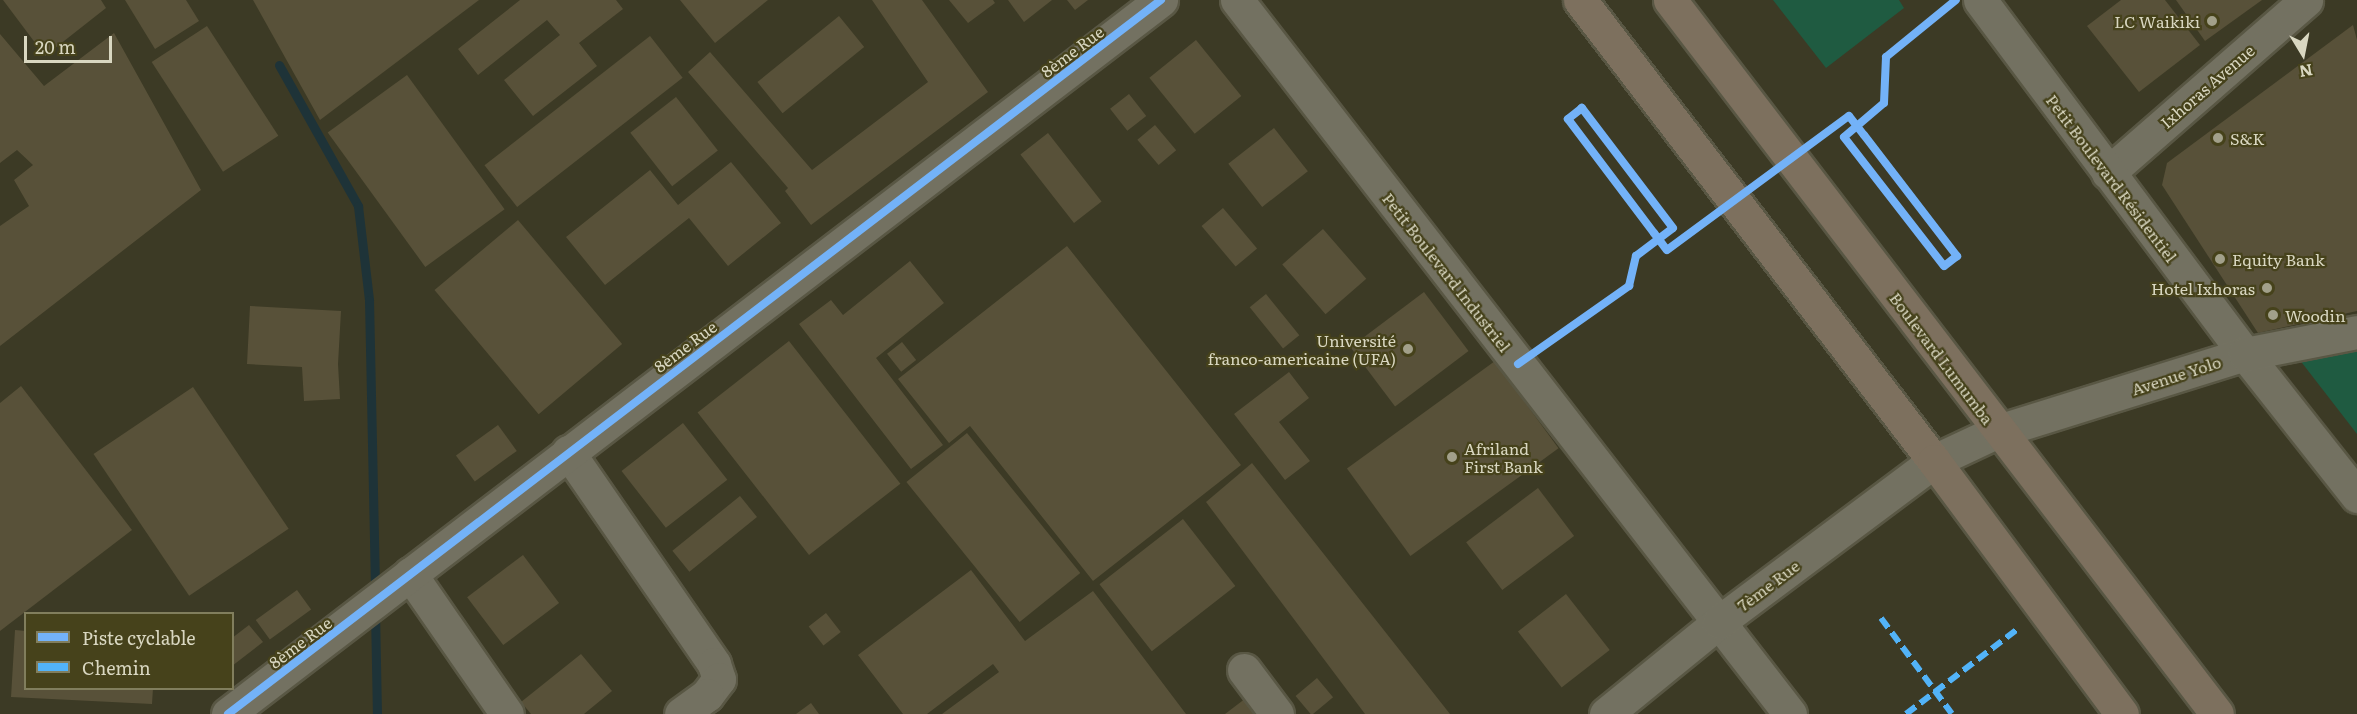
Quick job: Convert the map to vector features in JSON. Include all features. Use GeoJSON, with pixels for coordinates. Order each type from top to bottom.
{"type":"FeatureCollection","features":[{"type":"Feature","properties":{"kind":"highway"},"geometry":{"type":"LineString","coordinates":[[1580,0],[1934,461],[2122,714]]}},
{"type":"Feature","properties":{"kind":"highway","name":"Boulevard Lumumba"},"geometry":{"type":"LineString","coordinates":[[1670,0],[2217,714]]}},
{"type":"Feature","properties":{"kind":"street","name":"8ème Rue"},"geometry":{"type":"LineString","coordinates":[[228,714],[1161,0]]}},
{"type":"Feature","properties":{"kind":"street","name":"Petit Boulevard Industriel"},"geometry":{"type":"LineString","coordinates":[[1237,0],[1790,714]]}},
{"type":"Feature","properties":{"kind":"street","name":"Petit Boulevard Résidentiel"},"geometry":{"type":"LineString","coordinates":[[1980,0],[2245,354],[2357,496]]}},
{"type":"Feature","properties":{"kind":"street","name":"Ixhoras Avenue"},"geometry":{"type":"LineString","coordinates":[[2109,173],[2306,0]]}},
{"type":"Feature","properties":{"kind":"street","name":"Avenue Yolo"},"geometry":{"type":"LineString","coordinates":[[1934,461],[1998,431],[2245,354],[2357,332]]}},
{"type":"Feature","properties":{"kind":"street"},"geometry":{"type":"LineString","coordinates":[[568,452],[714,664],[719,679],[707,695],[681,714]]}},
{"type":"Feature","properties":{"kind":"street","name":"7ème Rue"},"geometry":{"type":"LineString","coordinates":[[1606,714],[1719,622],[1934,461]]}},
{"type":"Feature","properties":{"kind":"street"},"geometry":{"type":"LineString","coordinates":[[410,574],[507,714]]}},
{"type":"Feature","properties":{"kind":"street"},"geometry":{"type":"LineString","coordinates":[[1244,670],[1277,714]]}},
{"type":"Feature","properties":{"kind":"green space"},"geometry":{"type":"Polygon","coordinates":[[[1773,0],[1899,0],[1904,8],[1826,68],[1773,0]]]}},
{"type":"Feature","properties":{"kind":"green space"},"geometry":{"type":"Polygon","coordinates":[[[2357,348],[2357,434],[2299,359],[2357,348]]]}},
{"type":"Feature","properties":{"kind":"building"},"geometry":{"type":"Polygon","coordinates":[[[3,0],[101,0],[106,8],[45,56],[3,0]]]}},
{"type":"Feature","properties":{"kind":"building"},"geometry":{"type":"Polygon","coordinates":[[[125,0],[186,0],[199,21],[155,49],[125,0]]]}},
{"type":"Feature","properties":{"kind":"building"},"geometry":{"type":"Polygon","coordinates":[[[253,0],[479,0],[320,120],[253,0]]]}},
{"type":"Feature","properties":{"kind":"building"},"geometry":{"type":"Polygon","coordinates":[[[520,0],[616,0],[623,9],[579,43],[597,66],[533,116],[504,80],[560,35],[547,20],[478,75],[458,49],[520,0]]]}},
{"type":"Feature","properties":{"kind":"building"},"geometry":{"type":"Polygon","coordinates":[[[680,0],[768,0],[715,43],[680,0]]]}},
{"type":"Feature","properties":{"kind":"building"},"geometry":{"type":"Polygon","coordinates":[[[872,0],[922,0],[988,92],[811,225],[785,191],[788,188],[688,72],[710,52],[812,170],[928,82],[872,0]]]}},
{"type":"Feature","properties":{"kind":"building"},"geometry":{"type":"Polygon","coordinates":[[[949,0],[993,0],[995,3],[968,23],[949,0]]]}},
{"type":"Feature","properties":{"kind":"building"},"geometry":{"type":"Polygon","coordinates":[[[1008,0],[1052,0],[1024,22],[1008,0]]]}},
{"type":"Feature","properties":{"kind":"building"},"geometry":{"type":"Polygon","coordinates":[[[1067,0],[1088,0],[1075,10],[1067,0]]]}},
{"type":"Feature","properties":{"kind":"building"},"geometry":{"type":"Polygon","coordinates":[[[2121,0],[2165,0],[2200,45],[2139,92],[2087,26],[2121,0]]]}},
{"type":"Feature","properties":{"kind":"building","name":"LC Waikiki"},"geometry":{"type":"Polygon","coordinates":[[[2176,0],[2262,0],[2205,41],[2176,0]]]}},
{"type":"Feature","properties":{"kind":"building"},"geometry":{"type":"Polygon","coordinates":[[[839,16],[864,47],[783,113],[757,82],[839,16]]]}},
{"type":"Feature","properties":{"kind":"building"},"geometry":{"type":"Polygon","coordinates":[[[2353,25],[2357,40],[2357,311],[2258,333],[2162,185],[2167,163],[2353,25]]]}},
{"type":"Feature","properties":{"kind":"building"},"geometry":{"type":"Polygon","coordinates":[[[207,26],[278,136],[223,172],[152,62],[207,26]]]}},
{"type":"Feature","properties":{"kind":"building"},"geometry":{"type":"Polygon","coordinates":[[[114,33],[201,190],[0,346],[0,226],[29,206],[14,180],[33,165],[17,150],[0,163],[0,34],[44,86],[114,33]]]}},
{"type":"Feature","properties":{"kind":"building"},"geometry":{"type":"Polygon","coordinates":[[[650,36],[683,78],[517,207],[485,165],[650,36]]]}},
{"type":"Feature","properties":{"kind":"building"},"geometry":{"type":"Polygon","coordinates":[[[1196,40],[1241,96],[1195,134],[1149,78],[1196,40]]]}},
{"type":"Feature","properties":{"kind":"building"},"geometry":{"type":"Polygon","coordinates":[[[407,75],[505,209],[425,267],[328,133],[407,75]]]}},
{"type":"Feature","properties":{"kind":"building"},"geometry":{"type":"Polygon","coordinates":[[[1129,94],[1146,116],[1127,131],[1110,109],[1129,94]]]}},
{"type":"Feature","properties":{"kind":"building"},"geometry":{"type":"Polygon","coordinates":[[[676,97],[718,151],[672,186],[630,133],[676,97]]]}},
{"type":"Feature","properties":{"kind":"building"},"geometry":{"type":"Polygon","coordinates":[[[1155,125],[1176,150],[1159,165],[1137,140],[1155,125]]]}},
{"type":"Feature","properties":{"kind":"building"},"geometry":{"type":"Polygon","coordinates":[[[1274,128],[1308,171],[1262,207],[1228,164],[1274,128]]]}},
{"type":"Feature","properties":{"kind":"building"},"geometry":{"type":"Polygon","coordinates":[[[1048,133],[1102,202],[1074,223],[1020,155],[1048,133]]]}},
{"type":"Feature","properties":{"kind":"building"},"geometry":{"type":"Polygon","coordinates":[[[731,162],[781,223],[728,266],[689,218],[605,285],[566,237],[650,170],[678,205],[731,162]]]}},
{"type":"Feature","properties":{"kind":"building"},"geometry":{"type":"Polygon","coordinates":[[[1223,208],[1257,249],[1236,267],[1202,226],[1223,208]]]}},
{"type":"Feature","properties":{"kind":"building"},"geometry":{"type":"Polygon","coordinates":[[[518,220],[622,344],[539,414],[435,290],[518,220]]]}},
{"type":"Feature","properties":{"kind":"building"},"geometry":{"type":"Polygon","coordinates":[[[1323,229],[1366,279],[1326,314],[1282,264],[1323,229]]]}},
{"type":"Feature","properties":{"kind":"building"},"geometry":{"type":"Polygon","coordinates":[[[1067,246],[1241,465],[1093,581],[970,426],[949,443],[898,379],[1067,246]]]}},
{"type":"Feature","properties":{"kind":"building"},"geometry":{"type":"Polygon","coordinates":[[[910,261],[944,303],[876,358],[943,445],[911,469],[799,324],[831,300],[843,315],[910,261]]]}},
{"type":"Feature","properties":{"kind":"building","name":"Université franco-americaine (UFA)"},"geometry":{"type":"Polygon","coordinates":[[[1424,292],[1469,351],[1395,406],[1351,347],[1424,292]]]}},
{"type":"Feature","properties":{"kind":"building"},"geometry":{"type":"Polygon","coordinates":[[[1266,294],[1299,335],[1283,348],[1250,307],[1266,294]]]}},
{"type":"Feature","properties":{"kind":"building"},"geometry":{"type":"Polygon","coordinates":[[[250,306],[341,311],[338,364],[340,399],[304,401],[302,367],[247,364],[250,306]]]}},
{"type":"Feature","properties":{"kind":"building"},"geometry":{"type":"Polygon","coordinates":[[[789,341],[900,484],[809,555],[698,412],[789,341]]]}},
{"type":"Feature","properties":{"kind":"building"},"geometry":{"type":"Polygon","coordinates":[[[902,342],[916,360],[901,372],[887,354],[902,342]]]}},
{"type":"Feature","properties":{"kind":"building","name":"Afriland First Bank"},"geometry":{"type":"Polygon","coordinates":[[[1495,361],[1558,448],[1410,556],[1347,469],[1495,361]]]}},
{"type":"Feature","properties":{"kind":"building"},"geometry":{"type":"Polygon","coordinates":[[[1289,372],[1309,398],[1279,422],[1310,461],[1285,480],[1234,414],[1289,372]]]}},
{"type":"Feature","properties":{"kind":"building"},"geometry":{"type":"Polygon","coordinates":[[[21,386],[132,530],[0,631],[0,403],[21,386]]]}},
{"type":"Feature","properties":{"kind":"building"},"geometry":{"type":"Polygon","coordinates":[[[193,387],[289,529],[189,596],[94,454],[193,387]]]}},
{"type":"Feature","properties":{"kind":"building"},"geometry":{"type":"Polygon","coordinates":[[[683,423],[727,480],[666,528],[622,471],[683,423]]]}},
{"type":"Feature","properties":{"kind":"building"},"geometry":{"type":"Polygon","coordinates":[[[498,425],[517,451],[475,481],[456,456],[498,425]]]}},
{"type":"Feature","properties":{"kind":"building"},"geometry":{"type":"Polygon","coordinates":[[[967,433],[1080,573],[1020,622],[906,482],[967,433]]]}},
{"type":"Feature","properties":{"kind":"building"},"geometry":{"type":"Polygon","coordinates":[[[1252,463],[1450,714],[1365,714],[1206,502],[1252,463]]]}},
{"type":"Feature","properties":{"kind":"building"},"geometry":{"type":"Polygon","coordinates":[[[1538,488],[1574,536],[1502,590],[1466,542],[1538,488]]]}},
{"type":"Feature","properties":{"kind":"building"},"geometry":{"type":"Polygon","coordinates":[[[740,496],[757,517],[689,572],[672,551],[740,496]]]}},
{"type":"Feature","properties":{"kind":"building"},"geometry":{"type":"Polygon","coordinates":[[[1183,519],[1235,586],[1152,651],[1099,584],[1183,519]]]}},
{"type":"Feature","properties":{"kind":"building"},"geometry":{"type":"Polygon","coordinates":[[[523,555],[559,603],[503,645],[467,597],[523,555]]]}},
{"type":"Feature","properties":{"kind":"building"},"geometry":{"type":"Polygon","coordinates":[[[971,570],[1025,641],[1093,591],[1186,714],[942,714],[999,672],[993,664],[927,714],[903,714],[858,655],[971,570]]]}},
{"type":"Feature","properties":{"kind":"building"},"geometry":{"type":"Polygon","coordinates":[[[297,590],[311,609],[270,639],[256,620],[297,590]]]}},
{"type":"Feature","properties":{"kind":"building"},"geometry":{"type":"Polygon","coordinates":[[[1566,594],[1610,650],[1562,688],[1518,632],[1566,594]]]}},
{"type":"Feature","properties":{"kind":"building"},"geometry":{"type":"Polygon","coordinates":[[[826,613],[841,632],[823,645],[809,627],[826,613]]]}},
{"type":"Feature","properties":{"kind":"building"},"geometry":{"type":"Polygon","coordinates":[[[249,625],[263,642],[234,664],[234,636],[249,625]]]}},
{"type":"Feature","properties":{"kind":"building"},"geometry":{"type":"Polygon","coordinates":[[[15,630],[24,631],[24,690],[153,690],[152,704],[11,697],[15,630]]]}},
{"type":"Feature","properties":{"kind":"building"},"geometry":{"type":"Polygon","coordinates":[[[581,654],[612,691],[584,714],[531,714],[521,702],[581,654]]]}},
{"type":"Feature","properties":{"kind":"building"},"geometry":{"type":"Polygon","coordinates":[[[1317,678],[1333,697],[1311,714],[1296,696],[1317,678]]]}},
{"type":"Feature","properties":{"kind":"building"},"geometry":{"type":"Polygon","coordinates":[[[1246,698],[1259,714],[1225,714],[1246,698]]]}},
{"type":"Feature","properties":{"kind":"building"},"geometry":{"type":"Polygon","coordinates":[[[811,703],[819,714],[796,714],[811,703]]]}},
{"type":"Feature","properties":{"kind":"waterway"},"geometry":{"type":"LineString","coordinates":[[279,65],[358,206],[369,300],[375,592]]}},
{"type":"Feature","properties":{"kind":"waterway"},"geometry":{"type":"LineString","coordinates":[[375,611],[377,714]]}},
{"type":"Feature","properties":{"kind":"marked path"},"geometry":{"type":"LineString","coordinates":[[1881,618],[1952,714]]}},
{"type":"Feature","properties":{"kind":"marked path"},"geometry":{"type":"LineString","coordinates":[[1906,714],[2020,627]]}},
{"type":"Feature","properties":{"kind":"cycle path"},"geometry":{"type":"LineString","coordinates":[[228,714],[1161,0]]}},
{"type":"Feature","properties":{"kind":"cycle path"},"geometry":{"type":"LineString","coordinates":[[1518,364],[1629,286],[1636,256],[1673,228],[1582,108],[1568,119],[1654,233],[1667,250],[1849,116],[1864,135],[1957,256],[1944,266],[1844,137],[1884,103],[1886,57],[1956,0]]}},
{"type":"Feature","properties":{"kind":"place","name":"LC Waikiki"},"geometry":{"type":"Point","coordinates":[2212,21]}},
{"type":"Feature","properties":{"kind":"place","name":"S&K"},"geometry":{"type":"Point","coordinates":[2218,138]}},
{"type":"Feature","properties":{"kind":"place","name":"Equity Bank"},"geometry":{"type":"Point","coordinates":[2220,259]}},
{"type":"Feature","properties":{"kind":"place","name":"Hotel Ixhoras"},"geometry":{"type":"Point","coordinates":[2267,288]}},
{"type":"Feature","properties":{"kind":"place","name":"Woodin"},"geometry":{"type":"Point","coordinates":[2273,315]}},
{"type":"Feature","properties":{"kind":"place","name":"Université franco-americaine (UFA)"},"geometry":{"type":"Point","coordinates":[1408,349]}},
{"type":"Feature","properties":{"kind":"place","name":"Afriland First Bank"},"geometry":{"type":"Point","coordinates":[1452,457]}}]}
